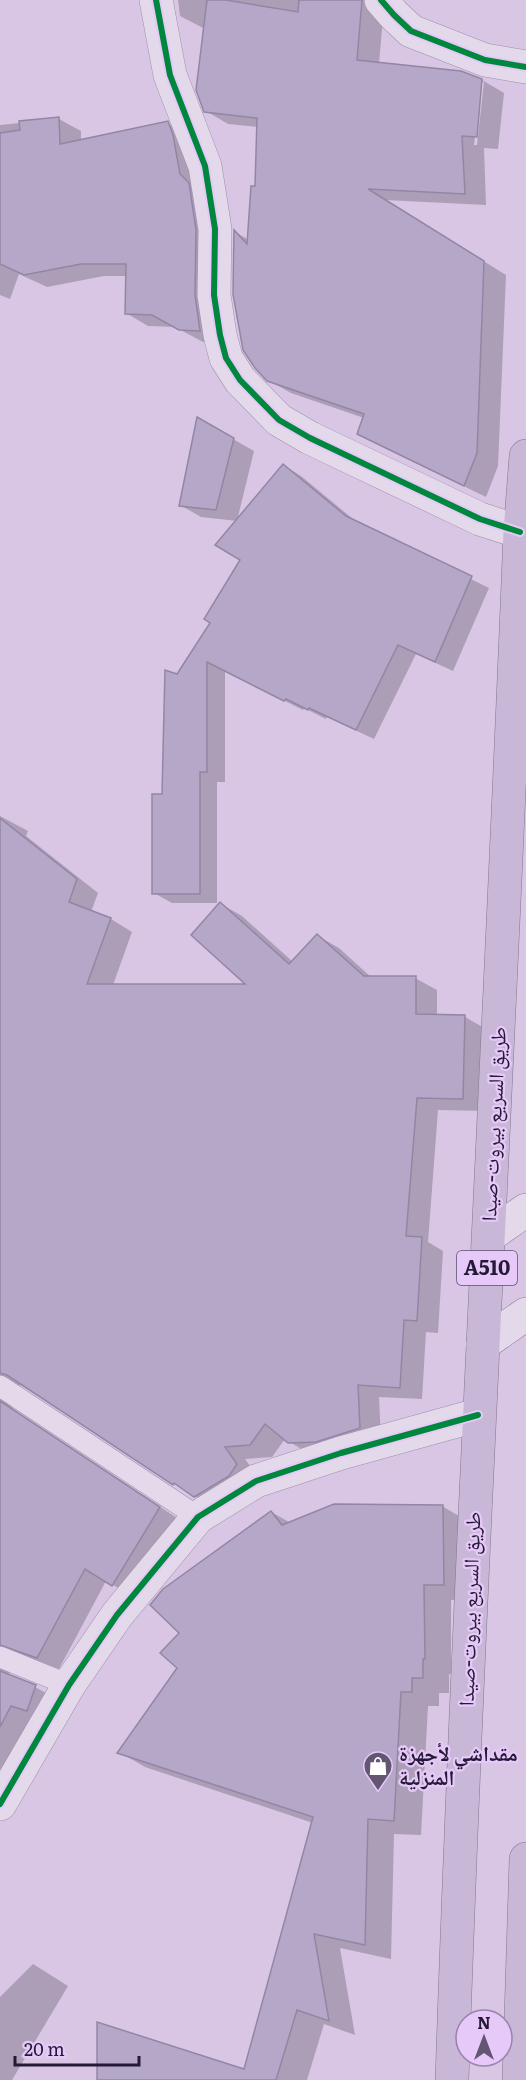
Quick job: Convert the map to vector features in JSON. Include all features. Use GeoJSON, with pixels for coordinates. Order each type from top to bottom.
{"type":"FeatureCollection","features":[{"type":"Feature","properties":{"kind":"highway","name":"طريق السريع بيروت-صيدا"},"geometry":{"type":"LineString","coordinates":[[452,2080],[478,1415],[489,1236],[520,532],[526,456]]}},
{"type":"Feature","properties":{"kind":"highway"},"geometry":{"type":"LineString","coordinates":[[519,2080],[526,1858]]}},
{"type":"Feature","properties":{"kind":"street"},"geometry":{"type":"LineString","coordinates":[[156,0],[170,75],[205,166],[215,229],[214,295],[220,335],[226,358],[240,380],[279,420],[310,438],[480,519],[520,532]]}},
{"type":"Feature","properties":{"kind":"street"},"geometry":{"type":"LineString","coordinates":[[381,0],[411,31],[485,60],[526,67]]}},
{"type":"Feature","properties":{"kind":"street"},"geometry":{"type":"LineString","coordinates":[[489,1236],[526,1210]]}},
{"type":"Feature","properties":{"kind":"street"},"geometry":{"type":"LineString","coordinates":[[483,1344],[526,1314]]}},
{"type":"Feature","properties":{"kind":"street"},"geometry":{"type":"LineString","coordinates":[[0,1804],[69,1685],[117,1615],[198,1517],[256,1481],[341,1453],[478,1415]]}},
{"type":"Feature","properties":{"kind":"lane"},"geometry":{"type":"LineString","coordinates":[[0,1386],[198,1517]]}},
{"type":"Feature","properties":{"kind":"lane"},"geometry":{"type":"LineString","coordinates":[[0,1657],[69,1685]]}},
{"type":"Feature","properties":{"kind":"building"},"geometry":{"type":"Polygon","coordinates":[[[207,0],[226,0],[298,12],[299,0],[362,0],[357,60],[461,71],[482,79],[477,137],[462,136],[465,194],[368,189],[484,261],[477,453],[464,486],[357,434],[364,414],[267,381],[243,350],[233,294],[234,230],[247,244],[251,186],[255,186],[257,118],[204,112],[196,90],[207,0]]]}},
{"type":"Feature","properties":{"kind":"building"},"geometry":{"type":"Polygon","coordinates":[[[59,117],[60,144],[168,121],[180,174],[189,183],[196,230],[195,295],[200,331],[179,330],[152,315],[125,314],[126,264],[81,264],[24,275],[0,264],[0,133],[20,130],[19,121],[59,117]]]}},
{"type":"Feature","properties":{"kind":"building"},"geometry":{"type":"Polygon","coordinates":[[[197,417],[234,438],[216,510],[179,506],[197,417]]]}},
{"type":"Feature","properties":{"kind":"building"},"geometry":{"type":"Polygon","coordinates":[[[283,464],[346,516],[472,576],[435,662],[398,645],[356,730],[309,708],[308,710],[286,699],[284,701],[207,662],[207,772],[200,772],[200,894],[152,894],[152,794],[162,794],[165,670],[177,674],[210,623],[204,619],[240,560],[215,545],[283,464]]]}},
{"type":"Feature","properties":{"kind":"building"},"geometry":{"type":"Polygon","coordinates":[[[0,818],[77,879],[69,902],[111,918],[87,984],[245,984],[191,935],[220,902],[289,964],[317,934],[364,976],[416,976],[416,1014],[465,1015],[463,1099],[417,1098],[406,1236],[422,1237],[417,1321],[404,1320],[400,1388],[358,1385],[360,1428],[316,1442],[288,1443],[265,1424],[250,1445],[225,1447],[237,1464],[229,1476],[194,1497],[7,1375],[0,1373],[0,818]]]}},
{"type":"Feature","properties":{"kind":"building"},"geometry":{"type":"Polygon","coordinates":[[[0,1401],[160,1507],[112,1586],[85,1569],[37,1658],[0,1645],[0,1401]]]}},
{"type":"Feature","properties":{"kind":"building"},"geometry":{"type":"Polygon","coordinates":[[[334,1504],[443,1505],[444,1585],[424,1585],[423,1678],[412,1678],[412,1692],[401,1692],[394,1821],[368,1819],[365,1945],[314,1934],[329,2021],[297,2010],[276,2080],[97,2080],[97,2022],[244,2069],[313,1817],[117,1753],[177,1668],[160,1653],[179,1633],[150,1605],[163,1589],[271,1511],[282,1525],[334,1504]]]}},
{"type":"Feature","properties":{"kind":"building"},"geometry":{"type":"Polygon","coordinates":[[[0,1671],[36,1685],[27,1711],[11,1706],[0,1727],[0,1671]]]}},
{"type":"Feature","properties":{"kind":"cycle path"},"geometry":{"type":"LineString","coordinates":[[156,0],[170,75],[205,166],[215,229],[214,295],[220,335],[226,358],[240,380],[279,420],[310,438],[480,519],[520,532]]}},
{"type":"Feature","properties":{"kind":"cycle path"},"geometry":{"type":"LineString","coordinates":[[381,0],[411,31],[485,60],[526,67]]}},
{"type":"Feature","properties":{"kind":"cycle path"},"geometry":{"type":"LineString","coordinates":[[0,1804],[69,1685],[117,1615],[198,1517],[256,1481],[341,1453],[478,1415]]}},
{"type":"Feature","properties":{"kind":"place","name":"مقداشي لأجهزة المنزلية"},"geometry":{"type":"Point","coordinates":[378,1792]}}]}
